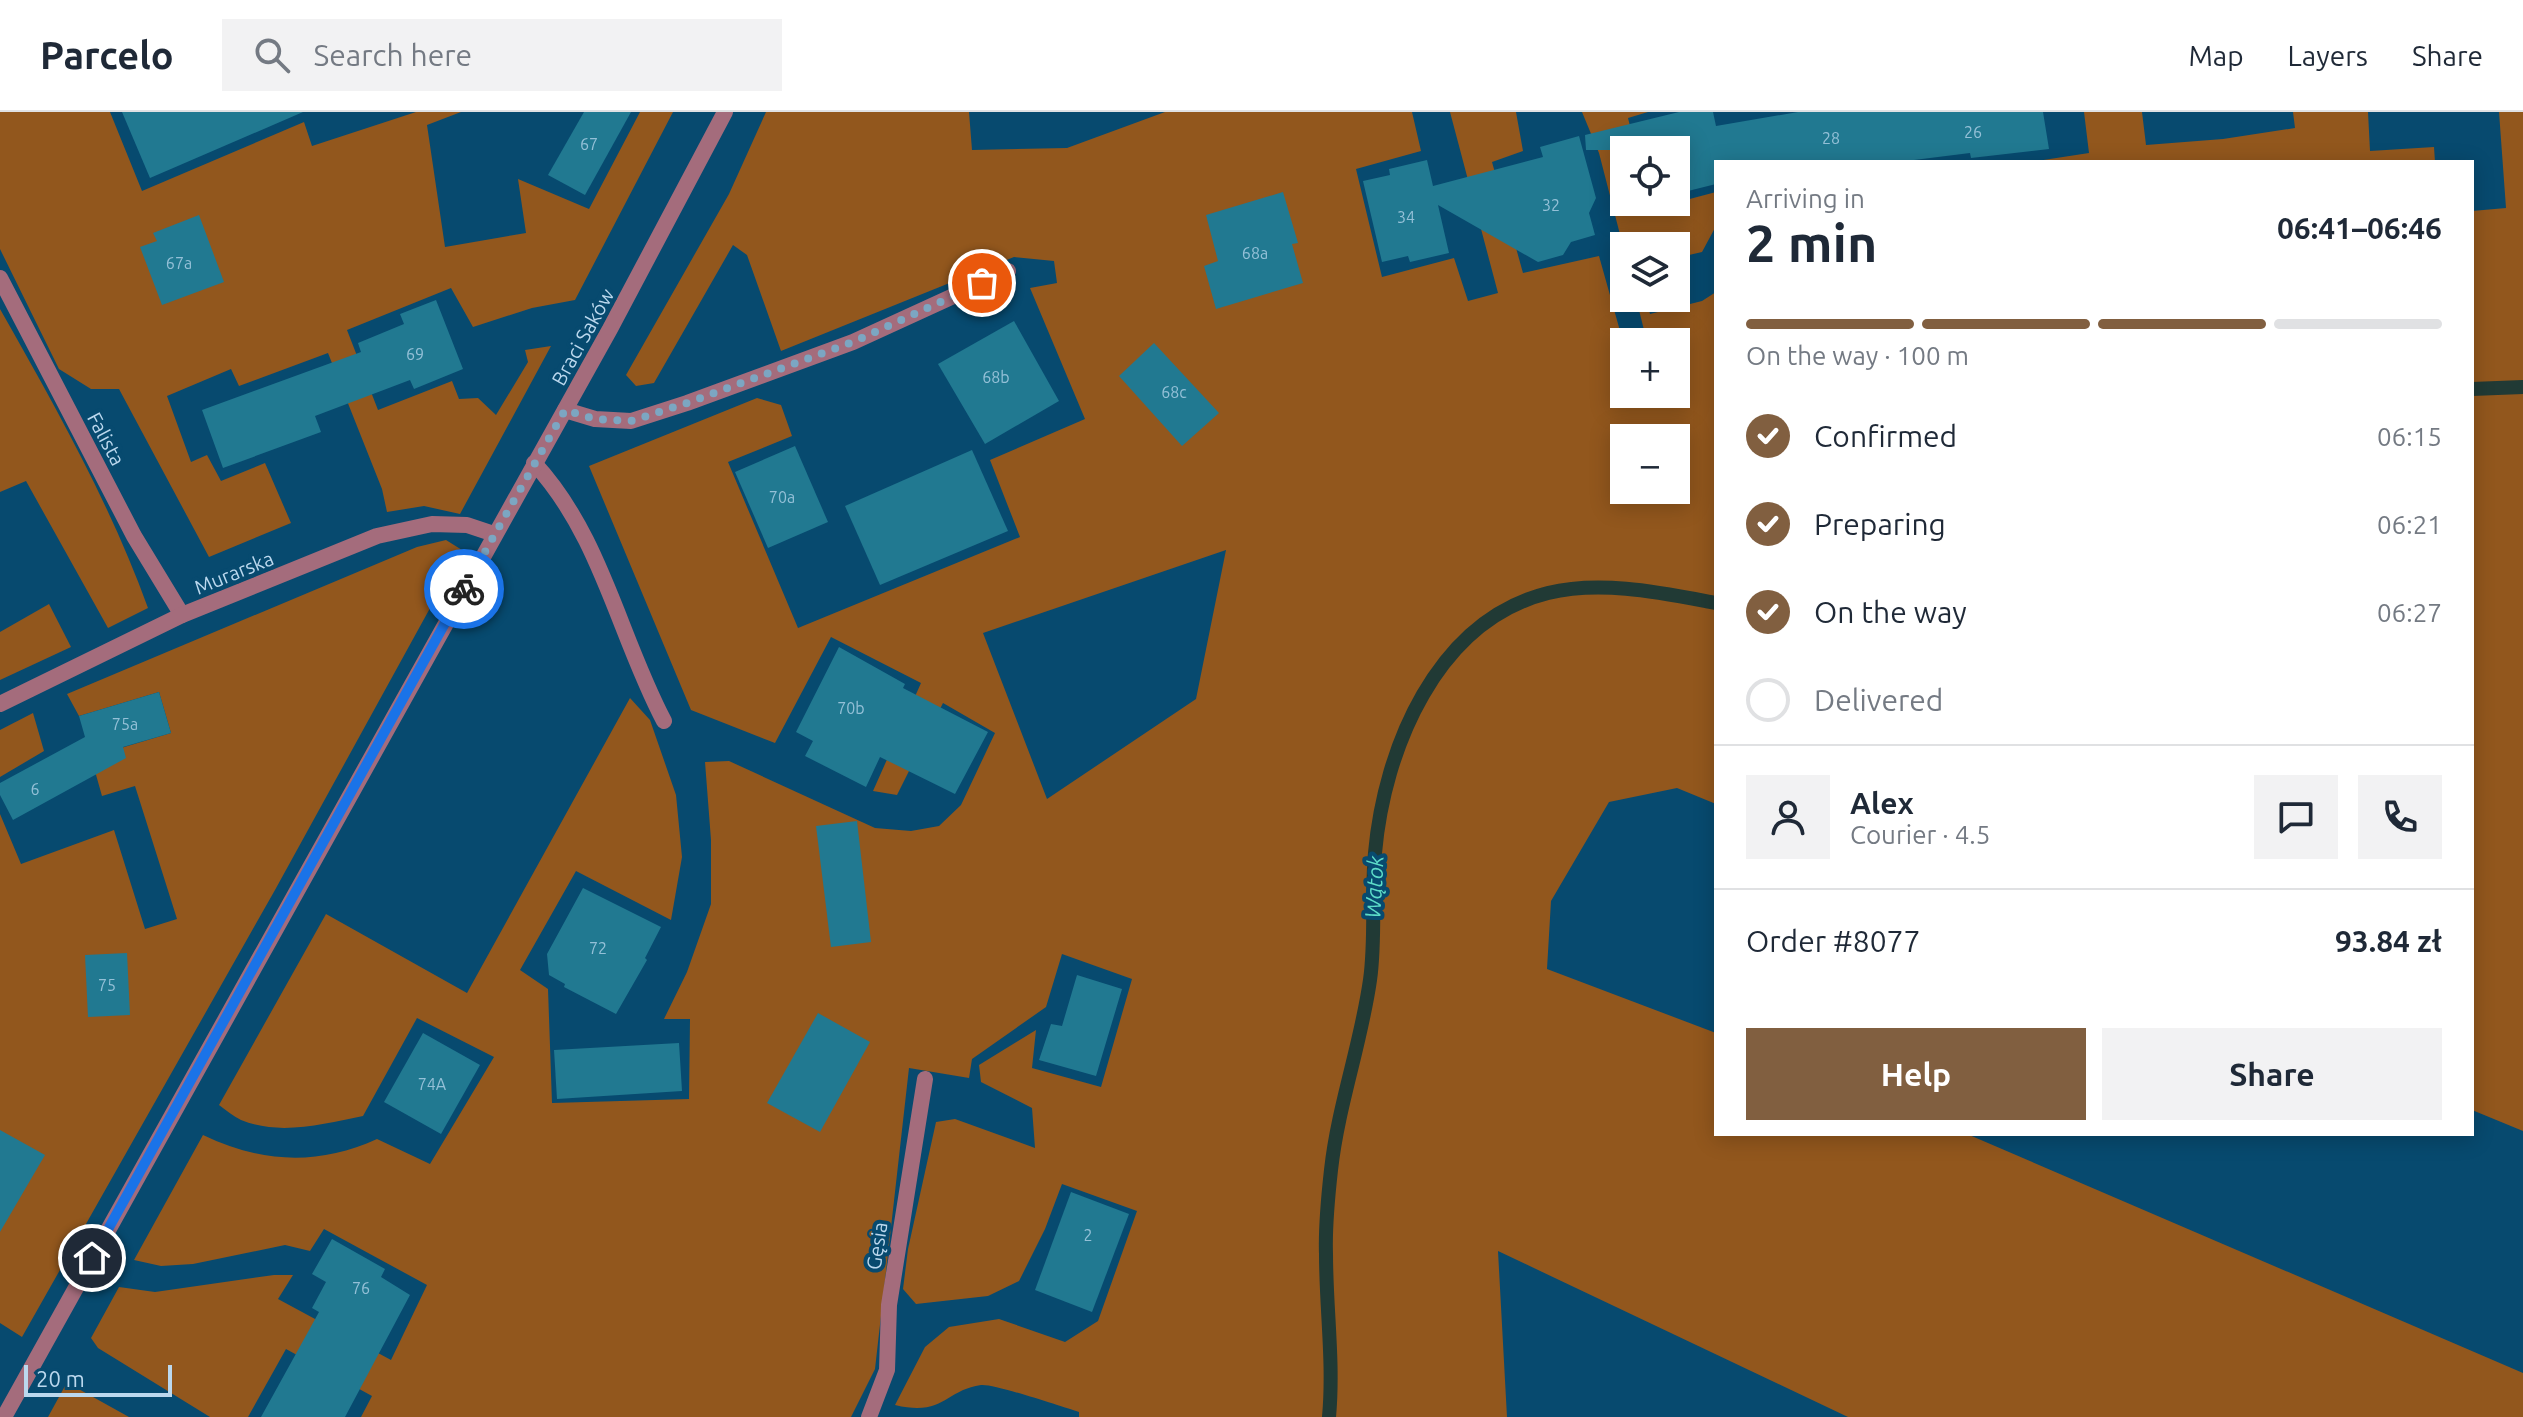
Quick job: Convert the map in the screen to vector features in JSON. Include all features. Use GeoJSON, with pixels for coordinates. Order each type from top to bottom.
{"type":"FeatureCollection","features":[{"type":"Feature","properties":{"kind":"street","name":"Braci Saków"},"geometry":{"type":"LineString","coordinates":[[4,1417],[624,304],[725,112]]}},
{"type":"Feature","properties":{"kind":"street"},"geometry":{"type":"LineString","coordinates":[[565,410],[595,419],[631,421],[853,342],[1008,271]]}},
{"type":"Feature","properties":{"kind":"street","name":"Falista"},"geometry":{"type":"LineString","coordinates":[[0,278],[134,536],[182,615]]}},
{"type":"Feature","properties":{"kind":"street"},"geometry":{"type":"LineString","coordinates":[[534,463],[557,488],[591,546],[643,681],[664,721]]}},
{"type":"Feature","properties":{"kind":"street","name":"Murarska"},"geometry":{"type":"LineString","coordinates":[[0,704],[182,615],[377,536],[432,524],[467,525],[494,534]]}},
{"type":"Feature","properties":{"kind":"street","name":"Gęsia"},"geometry":{"type":"LineString","coordinates":[[869,1417],[887,1370],[889,1305],[925,1079]]}},
{"type":"Feature","properties":{"kind":"shaded area"},"geometry":{"type":"Polygon","coordinates":[[[0,112],[110,112],[142,191],[304,122],[312,146],[416,112],[461,112],[427,125],[445,247],[526,233],[518,179],[589,209],[640,112],[673,112],[575,300],[532,308],[473,327],[451,288],[347,330],[378,410],[452,381],[459,399],[478,398],[496,415],[528,362],[525,350],[551,346],[460,514],[424,506],[387,512],[382,489],[328,353],[239,386],[231,369],[167,396],[191,462],[207,455],[221,481],[265,463],[291,523],[209,557],[119,389],[91,389],[59,369],[0,249],[0,112]]]}},
{"type":"Feature","properties":{"kind":"shaded area"},"geometry":{"type":"Polygon","coordinates":[[[766,112],[969,112],[972,150],[1067,148],[1165,112],[1412,112],[1421,151],[1356,169],[1382,277],[1454,258],[1468,301],[1498,293],[1450,112],[1516,112],[1523,151],[1492,162],[1523,273],[1599,256],[1610,295],[1610,312],[1615,312],[1619,328],[1610,328],[1610,408],[1690,408],[1690,328],[1644,328],[1640,312],[1690,312],[1690,304],[1714,293],[1714,803],[1677,788],[1609,802],[1551,901],[1547,969],[1714,1032],[1714,1136],[1972,1136],[2523,1373],[2523,1417],[1848,1417],[1498,1251],[1507,1417],[1079,1417],[1079,1412],[988,1385],[969,1388],[924,1408],[895,1405],[925,1347],[949,1327],[999,1319],[1065,1342],[1098,1321],[1137,1211],[1062,1184],[1045,1229],[1019,1281],[988,1296],[916,1304],[903,1289],[908,1249],[936,1122],[955,1119],[1035,1148],[1032,1108],[981,1082],[979,1065],[1036,1030],[1032,1068],[1101,1087],[1132,979],[1062,954],[1046,1007],[972,1059],[969,1078],[909,1068],[875,1369],[851,1417],[361,1417],[372,1396],[286,1349],[248,1417],[210,1417],[98,1348],[91,1338],[119,1287],[155,1292],[293,1275],[278,1299],[391,1360],[427,1285],[324,1229],[310,1251],[285,1245],[193,1264],[161,1266],[134,1260],[203,1135],[246,1151],[290,1158],[333,1154],[377,1139],[430,1164],[494,1057],[417,1018],[363,1116],[302,1127],[271,1127],[241,1120],[219,1105],[326,914],[467,993],[630,698],[650,720],[676,795],[682,857],[671,920],[576,871],[520,970],[548,989],[552,1103],[689,1099],[690,1019],[664,1019],[687,972],[711,904],[711,840],[705,762],[729,761],[875,828],[911,831],[939,826],[961,805],[995,733],[943,703],[897,795],[873,791],[921,683],[831,637],[775,743],[691,710],[589,466],[757,398],[781,405],[792,436],[728,462],[798,628],[1020,537],[990,460],[1085,419],[1030,288],[1057,283],[1054,261],[1014,257],[781,351],[747,255],[733,245],[654,383],[636,386],[626,375],[729,194],[766,112]],[[1226,550],[983,633],[1047,799],[1196,699],[1226,550]]]}},
{"type":"Feature","properties":{"kind":"shaded area"},"geometry":{"type":"Polygon","coordinates":[[[1582,112],[1648,112],[1628,118],[1632,136],[1610,136],[1610,196],[1599,153],[1582,112]]]}},
{"type":"Feature","properties":{"kind":"shaded area"},"geometry":{"type":"Polygon","coordinates":[[[2084,112],[2142,112],[2146,145],[2223,139],[2295,128],[2293,112],[2368,112],[2370,151],[2434,147],[2435,160],[2043,160],[2089,153],[2084,112]]]}},
{"type":"Feature","properties":{"kind":"shaded area"},"geometry":{"type":"Polygon","coordinates":[[[2499,112],[2523,112],[2523,1131],[2474,1111],[2474,211],[2506,208],[2499,112]]]}},
{"type":"Feature","properties":{"kind":"shaded area"},"geometry":{"type":"Polygon","coordinates":[[[1714,193],[1714,230],[1702,252],[1690,255],[1690,232],[1619,232],[1615,216],[1690,216],[1690,199],[1714,193]]]}},
{"type":"Feature","properties":{"kind":"shaded area"},"geometry":{"type":"Polygon","coordinates":[[[0,309],[99,493],[148,608],[108,628],[26,481],[0,492],[0,309]]]}},
{"type":"Feature","properties":{"kind":"shaded area"},"geometry":{"type":"Polygon","coordinates":[[[446,540],[462,550],[275,890],[22,1337],[0,1323],[0,814],[21,864],[114,830],[145,929],[177,919],[135,786],[102,796],[91,757],[171,733],[159,692],[79,716],[67,694],[417,547],[446,540]]]}},
{"type":"Feature","properties":{"kind":"shaded area"},"geometry":{"type":"Polygon","coordinates":[[[49,604],[71,647],[0,680],[0,632],[49,604]]]}},
{"type":"Feature","properties":{"kind":"shaded area"},"geometry":{"type":"Polygon","coordinates":[[[33,713],[44,751],[0,777],[0,730],[33,713]]]}},
{"type":"Feature","properties":{"kind":"shaded area"},"geometry":{"type":"Polygon","coordinates":[[[65,1386],[75,1387],[129,1417],[48,1417],[65,1386]]]}},
{"type":"Feature","properties":{"kind":"building"},"geometry":{"type":"Polygon","coordinates":[[[122,112],[303,112],[150,178],[122,112]]]}},
{"type":"Feature","properties":{"kind":"building"},"geometry":{"type":"Polygon","coordinates":[[[584,112],[631,112],[585,195],[548,175],[584,112]]]}},
{"type":"Feature","properties":{"kind":"building"},"geometry":{"type":"Polygon","coordinates":[[[1679,112],[1713,112],[1716,126],[1798,112],[2043,112],[2049,149],[1971,158],[1970,153],[1914,160],[1714,160],[1714,184],[1690,190],[1690,136],[1610,136],[1610,150],[1586,150],[1585,135],[1679,112]]]}},
{"type":"Feature","properties":{"kind":"building"},"geometry":{"type":"Polygon","coordinates":[[[1579,136],[1596,198],[1589,213],[1595,235],[1571,242],[1563,255],[1538,262],[1438,205],[1449,253],[1410,262],[1408,256],[1382,262],[1363,181],[1390,175],[1389,169],[1427,160],[1433,186],[1543,157],[1540,147],[1579,136]]]}},
{"type":"Feature","properties":{"kind":"building"},"geometry":{"type":"Polygon","coordinates":[[[1283,192],[1298,243],[1292,244],[1303,283],[1216,309],[1204,266],[1218,261],[1206,215],[1283,192]]]}},
{"type":"Feature","properties":{"kind":"building"},"geometry":{"type":"Polygon","coordinates":[[[199,215],[224,282],[162,305],[140,247],[157,241],[153,233],[199,215]]]}},
{"type":"Feature","properties":{"kind":"building"},"geometry":{"type":"Polygon","coordinates":[[[436,300],[463,369],[414,389],[410,380],[315,416],[321,432],[223,468],[202,410],[361,352],[358,343],[404,324],[400,314],[436,300]]]}},
{"type":"Feature","properties":{"kind":"building"},"geometry":{"type":"Polygon","coordinates":[[[1014,321],[1059,401],[985,444],[938,364],[1014,321]]]}},
{"type":"Feature","properties":{"kind":"building"},"geometry":{"type":"Polygon","coordinates":[[[1154,343],[1219,413],[1182,446],[1119,376],[1154,343]]]}},
{"type":"Feature","properties":{"kind":"building"},"geometry":{"type":"Polygon","coordinates":[[[795,446],[828,522],[768,548],[735,472],[795,446]]]}},
{"type":"Feature","properties":{"kind":"building"},"geometry":{"type":"Polygon","coordinates":[[[972,450],[1008,531],[880,585],[845,506],[972,450]]]}},
{"type":"Feature","properties":{"kind":"building"},"geometry":{"type":"Polygon","coordinates":[[[839,647],[905,684],[903,688],[988,732],[955,794],[880,757],[866,787],[805,756],[813,741],[796,732],[839,647]]]}},
{"type":"Feature","properties":{"kind":"building"},"geometry":{"type":"Polygon","coordinates":[[[159,692],[171,733],[123,747],[126,758],[13,820],[0,795],[0,783],[85,737],[79,716],[159,692]]]}},
{"type":"Feature","properties":{"kind":"building"},"geometry":{"type":"Polygon","coordinates":[[[857,821],[871,942],[831,947],[816,826],[857,821]]]}},
{"type":"Feature","properties":{"kind":"building"},"geometry":{"type":"Polygon","coordinates":[[[583,888],[661,927],[645,958],[647,960],[616,1014],[564,987],[565,984],[549,975],[547,954],[583,888]]]}},
{"type":"Feature","properties":{"kind":"building"},"geometry":{"type":"Polygon","coordinates":[[[127,953],[130,1015],[88,1017],[85,955],[127,953]]]}},
{"type":"Feature","properties":{"kind":"building"},"geometry":{"type":"Polygon","coordinates":[[[1077,975],[1122,989],[1096,1076],[1039,1060],[1051,1024],[1062,1026],[1077,975]]]}},
{"type":"Feature","properties":{"kind":"building"},"geometry":{"type":"Polygon","coordinates":[[[818,1013],[870,1042],[820,1132],[767,1103],[818,1013]]]}},
{"type":"Feature","properties":{"kind":"building"},"geometry":{"type":"Polygon","coordinates":[[[423,1033],[480,1065],[441,1134],[384,1102],[423,1033]]]}},
{"type":"Feature","properties":{"kind":"building"},"geometry":{"type":"Polygon","coordinates":[[[679,1043],[682,1091],[557,1099],[554,1050],[679,1043]]]}},
{"type":"Feature","properties":{"kind":"building"},"geometry":{"type":"Polygon","coordinates":[[[0,1130],[45,1155],[0,1232],[0,1130]]]}},
{"type":"Feature","properties":{"kind":"building"},"geometry":{"type":"Polygon","coordinates":[[[1071,1192],[1129,1214],[1092,1312],[1035,1290],[1071,1192]]]}},
{"type":"Feature","properties":{"kind":"building"},"geometry":{"type":"Polygon","coordinates":[[[332,1239],[385,1269],[381,1277],[410,1295],[345,1417],[261,1417],[319,1312],[312,1308],[326,1282],[312,1274],[332,1239]]]}},
{"type":"Feature","properties":{"kind":"waterway","name":"Wątok"},"geometry":{"type":"LineString","coordinates":[[2474,389],[2523,387]]}},
{"type":"Feature","properties":{"kind":"waterway","name":"Wątok"},"geometry":{"type":"LineString","coordinates":[[1329,1417],[1331,1376],[1326,1243],[1331,1170],[1370,980],[1374,869],[1380,813],[1404,733],[1423,695],[1446,660],[1475,631],[1509,608],[1548,593],[1589,588],[1632,589],[1714,603]]}},
{"type":"Feature","properties":{"kind":"way so far"},"geometry":{"type":"LineString","coordinates":[[464,589],[565,410],[595,419],[631,421],[853,342],[982,283]]}},
{"type":"Feature","properties":{"kind":"route"},"geometry":{"type":"LineString","coordinates":[[92,1258],[464,589]]}}]}
